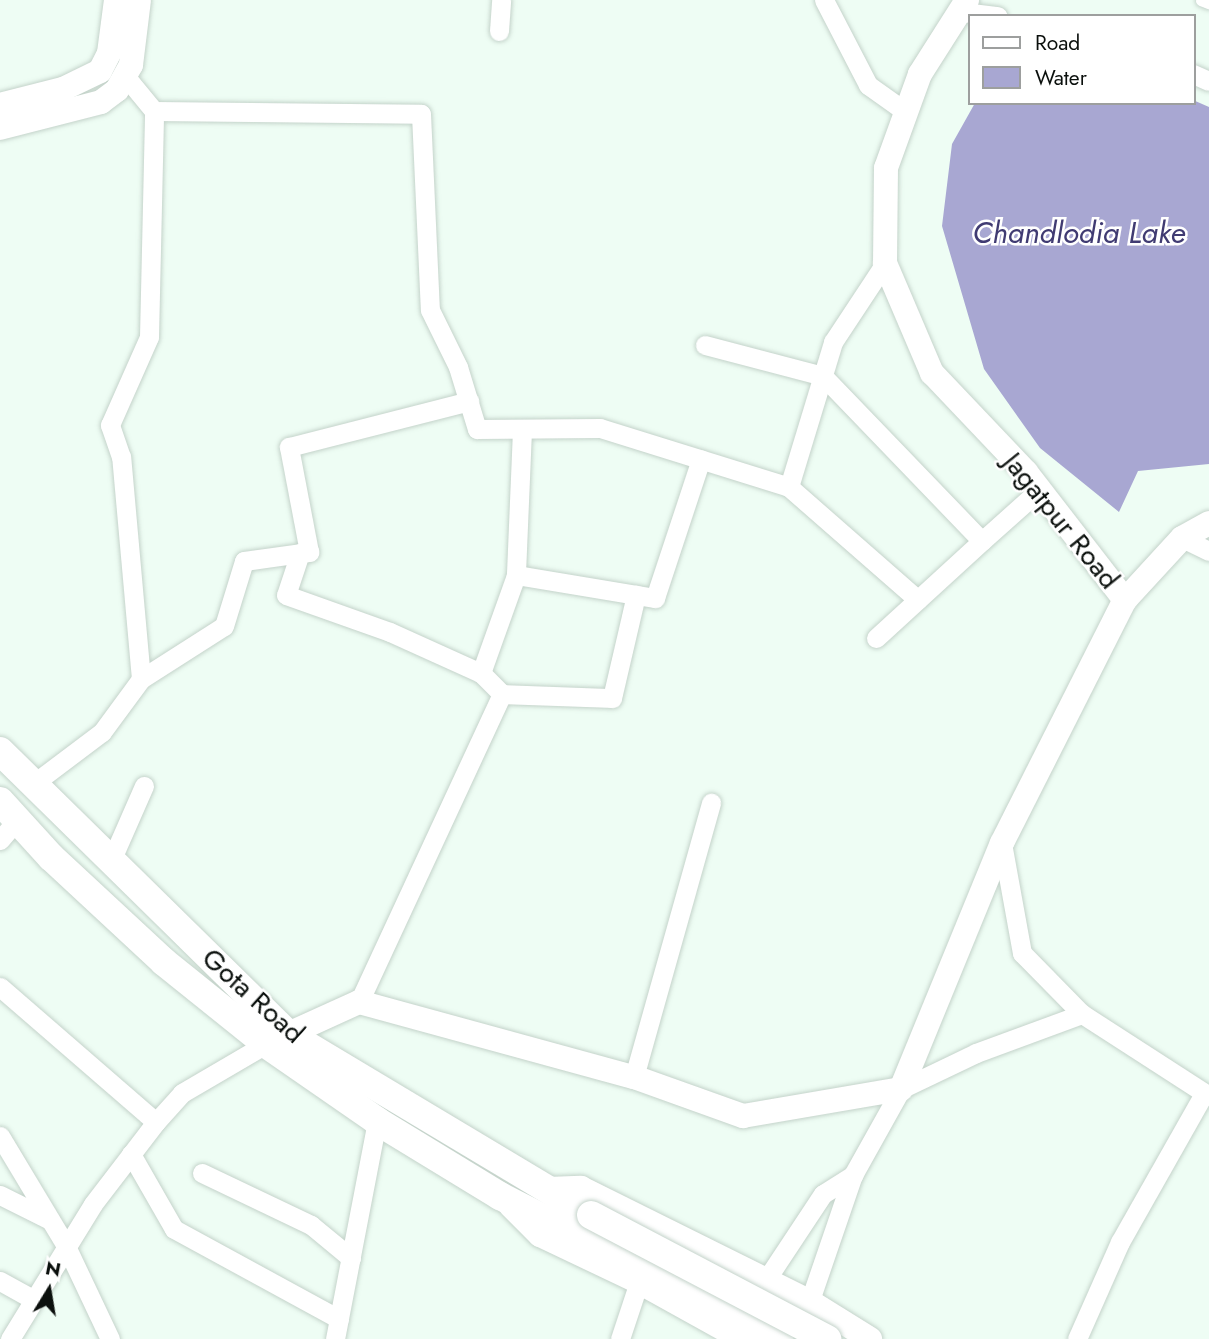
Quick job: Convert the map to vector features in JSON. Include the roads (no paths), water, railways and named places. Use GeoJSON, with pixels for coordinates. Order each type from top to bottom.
{"type":"FeatureCollection","features":[{"type":"Feature","properties":{"kind":"main road","name":"Gota Road"},"geometry":{"type":"LineString","coordinates":[[0,751],[111,861],[277,1039],[591,1215],[827,1339]]}},
{"type":"Feature","properties":{"kind":"main road","name":"Gota Road"},"geometry":{"type":"LineString","coordinates":[[6,820],[164,962],[277,1039],[377,1121],[500,1195],[563,1225],[779,1339]]}},
{"type":"Feature","properties":{"kind":"street"},"geometry":{"type":"LineString","coordinates":[[0,105],[63,89],[100,71],[109,53],[116,0]]}},
{"type":"Feature","properties":{"kind":"street"},"geometry":{"type":"LineString","coordinates":[[0,128],[101,102],[127,77],[139,0]]}},
{"type":"Feature","properties":{"kind":"street"},"geometry":{"type":"LineString","coordinates":[[499,31],[500,0]]}},
{"type":"Feature","properties":{"kind":"street"},"geometry":{"type":"LineString","coordinates":[[824,0],[868,85],[906,113]]}},
{"type":"Feature","properties":{"kind":"street"},"geometry":{"type":"LineString","coordinates":[[965,6],[992,14]]}},
{"type":"Feature","properties":{"kind":"street","name":"Jagatpur Road"},"geometry":{"type":"LineString","coordinates":[[901,1089],[1002,843],[1125,600],[1039,490],[932,373],[885,263],[886,168],[920,74],[965,6]]}},
{"type":"Feature","properties":{"kind":"street"},"geometry":{"type":"LineString","coordinates":[[127,77],[154,111],[149,337],[110,425],[121,457],[141,678]]}},
{"type":"Feature","properties":{"kind":"street"},"geometry":{"type":"LineString","coordinates":[[154,111],[421,114],[430,310],[477,429],[600,428],[789,487],[918,600]]}},
{"type":"Feature","properties":{"kind":"street"},"geometry":{"type":"LineString","coordinates":[[789,487],[833,342],[885,263]]}},
{"type":"Feature","properties":{"kind":"street"},"geometry":{"type":"LineString","coordinates":[[705,345],[823,376],[982,541]]}},
{"type":"Feature","properties":{"kind":"street"},"geometry":{"type":"LineString","coordinates":[[33,784],[102,732],[141,678],[224,626],[244,561],[309,552],[289,447],[468,401]]}},
{"type":"Feature","properties":{"kind":"street"},"geometry":{"type":"LineString","coordinates":[[481,673],[516,575],[522,430]]}},
{"type":"Feature","properties":{"kind":"street"},"geometry":{"type":"LineString","coordinates":[[516,575],[655,598],[701,459]]}},
{"type":"Feature","properties":{"kind":"street"},"geometry":{"type":"LineString","coordinates":[[876,638],[1039,490]]}},
{"type":"Feature","properties":{"kind":"street"},"geometry":{"type":"LineString","coordinates":[[1125,600],[1182,538],[1209,523]]}},
{"type":"Feature","properties":{"kind":"street"},"geometry":{"type":"LineString","coordinates":[[1182,538],[1209,551]]}},
{"type":"Feature","properties":{"kind":"street"},"geometry":{"type":"LineString","coordinates":[[300,553],[286,595],[390,632],[481,673],[502,694],[612,698],[636,595]]}},
{"type":"Feature","properties":{"kind":"street"},"geometry":{"type":"LineString","coordinates":[[359,1002],[502,694]]}},
{"type":"Feature","properties":{"kind":"street"},"geometry":{"type":"LineString","coordinates":[[111,861],[144,786]]}},
{"type":"Feature","properties":{"kind":"street"},"geometry":{"type":"LineString","coordinates":[[634,1077],[711,803]]}},
{"type":"Feature","properties":{"kind":"street"},"geometry":{"type":"LineString","coordinates":[[1002,843],[1022,953],[1082,1014],[1206,1096],[1120,1242],[1077,1339]]}},
{"type":"Feature","properties":{"kind":"street"},"geometry":{"type":"LineString","coordinates":[[0,987],[156,1122]]}},
{"type":"Feature","properties":{"kind":"street"},"geometry":{"type":"LineString","coordinates":[[10,1339],[66,1246],[131,1154],[182,1093],[277,1039],[359,1002],[634,1077],[743,1116],[901,1089],[976,1053],[1082,1014]]}},
{"type":"Feature","properties":{"kind":"street"},"geometry":{"type":"LineString","coordinates":[[798,1339],[853,1175],[901,1089]]}},
{"type":"Feature","properties":{"kind":"street"},"geometry":{"type":"LineString","coordinates":[[335,1339],[377,1121]]}},
{"type":"Feature","properties":{"kind":"street"},"geometry":{"type":"LineString","coordinates":[[0,1136],[66,1246],[110,1339]]}},
{"type":"Feature","properties":{"kind":"street"},"geometry":{"type":"LineString","coordinates":[[131,1154],[174,1229],[339,1319]]}},
{"type":"Feature","properties":{"kind":"street"},"geometry":{"type":"LineString","coordinates":[[202,1174],[311,1224],[351,1258]]}},
{"type":"Feature","properties":{"kind":"street"},"geometry":{"type":"LineString","coordinates":[[766,1280],[823,1194],[853,1175]]}},
{"type":"Feature","properties":{"kind":"street"},"geometry":{"type":"LineString","coordinates":[[547,1188],[581,1188],[809,1301],[870,1339]]}},
{"type":"Feature","properties":{"kind":"street"},"geometry":{"type":"LineString","coordinates":[[0,1195],[51,1221]]}},
{"type":"Feature","properties":{"kind":"street"},"geometry":{"type":"LineString","coordinates":[[500,1195],[540,1236],[639,1282],[742,1339]]}},
{"type":"Feature","properties":{"kind":"street"},"geometry":{"type":"LineString","coordinates":[[0,1281],[33,1299]]}},
{"type":"Feature","properties":{"kind":"street"},"geometry":{"type":"LineString","coordinates":[[620,1339],[639,1282]]}},
{"type":"Feature","properties":{"kind":"water","name":"Chandlodia Lake"},"geometry":{"type":"Polygon","coordinates":[[[1195,101],[1209,107],[1209,464],[1138,471],[1119,512],[1040,448],[984,369],[942,226],[952,144],[974,105],[1195,105],[1195,101]]]}}]}
